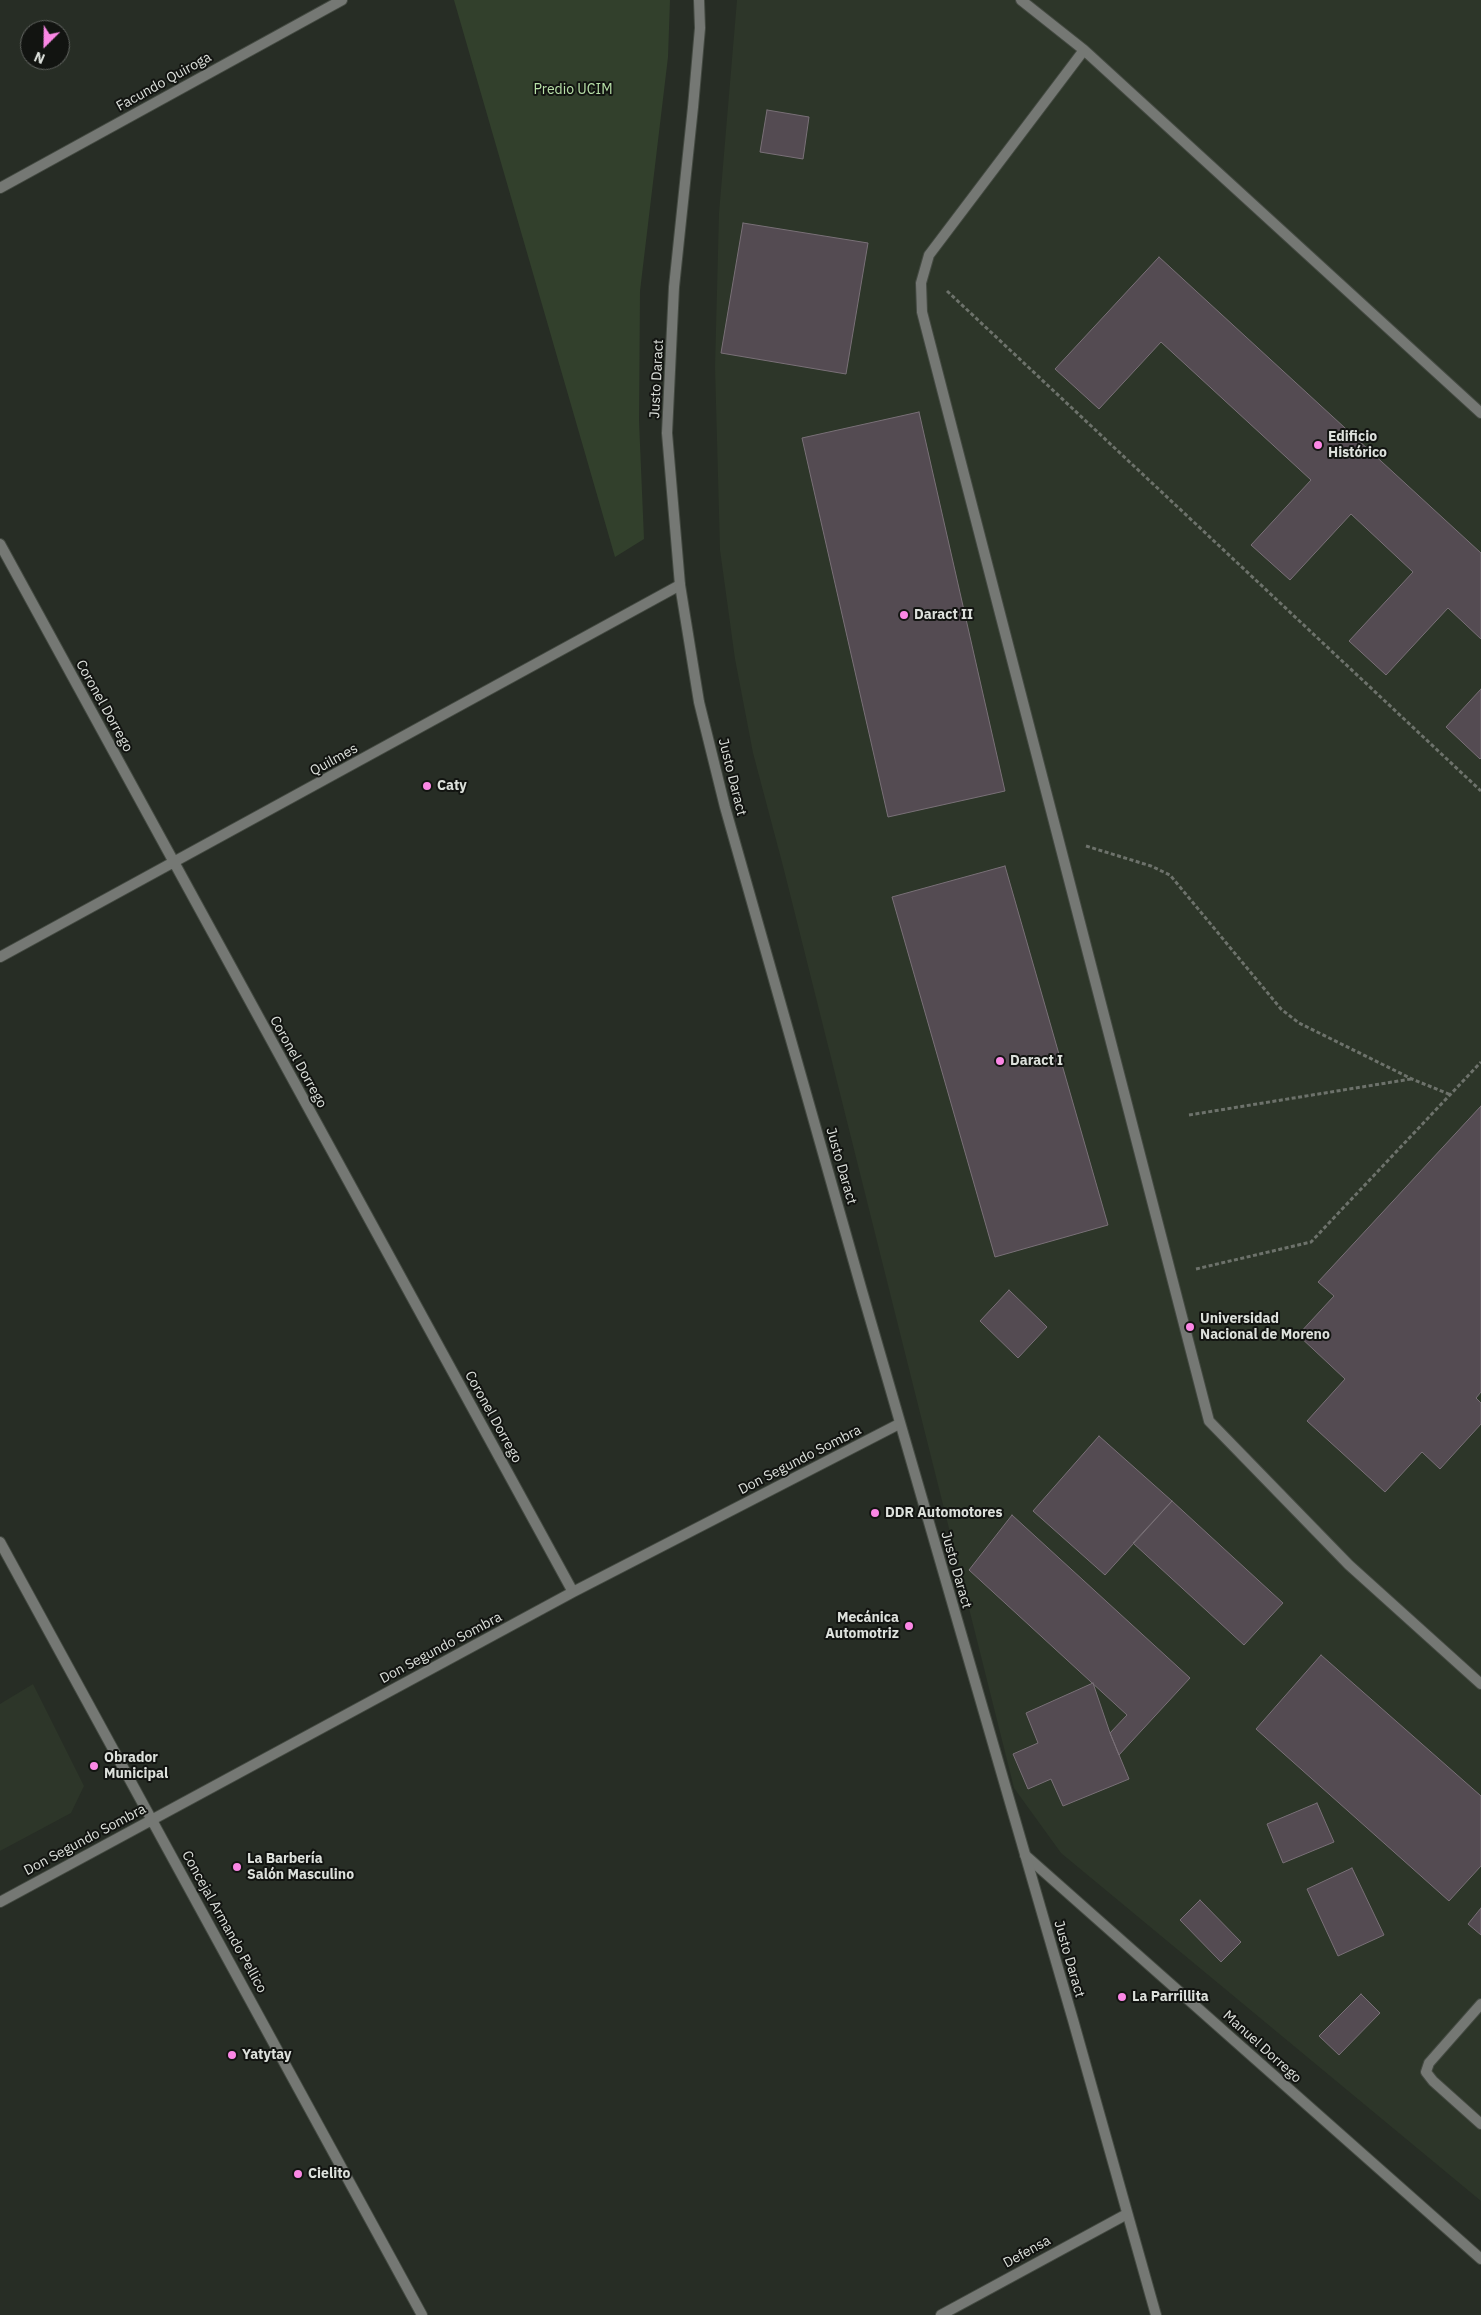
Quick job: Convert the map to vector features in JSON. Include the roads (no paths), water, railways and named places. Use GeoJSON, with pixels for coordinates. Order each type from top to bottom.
{"type":"FeatureCollection","features":[{"type":"Feature","properties":{"kind":"street","name":"Facundo Quiroga"},"geometry":{"type":"LineString","coordinates":[[0,188],[342,0]]}},
{"type":"Feature","properties":{"kind":"street","name":"Justo Daract"},"geometry":{"type":"LineString","coordinates":[[699,0],[700,28],[674,287],[667,433],[680,585],[699,702],[725,807],[1156,2315]]}},
{"type":"Feature","properties":{"kind":"street"},"geometry":{"type":"LineString","coordinates":[[1021,0],[1084,50],[1481,413]]}},
{"type":"Feature","properties":{"kind":"street"},"geometry":{"type":"LineString","coordinates":[[1084,50],[929,255],[921,284],[922,312],[1209,1421],[1349,1565],[1481,1684]]}},
{"type":"Feature","properties":{"kind":"street","name":"Coronel Dorrego"},"geometry":{"type":"LineString","coordinates":[[0,544],[573,1592]]}},
{"type":"Feature","properties":{"kind":"street","name":"Quilmes"},"geometry":{"type":"LineString","coordinates":[[0,957],[680,585]]}},
{"type":"Feature","properties":{"kind":"street","name":"Don Segundo Sombra"},"geometry":{"type":"LineString","coordinates":[[0,1902],[573,1592],[900,1424]]}},
{"type":"Feature","properties":{"kind":"street","name":"Concejal Armando Pellico"},"geometry":{"type":"LineString","coordinates":[[0,1542],[422,2315]]}},
{"type":"Feature","properties":{"kind":"street","name":"Manuel Dorrego"},"geometry":{"type":"LineString","coordinates":[[1025,1854],[1481,2259]]}},
{"type":"Feature","properties":{"kind":"street"},"geometry":{"type":"LineString","coordinates":[[1481,2004],[1429,2063],[1426,2072],[1433,2081],[1481,2124]]}},
{"type":"Feature","properties":{"kind":"street","name":"Defensa"},"geometry":{"type":"LineString","coordinates":[[941,2315],[1127,2214]]}},
{"type":"Feature","properties":{"kind":"place","name":"Edificio Histórico"},"geometry":{"type":"Point","coordinates":[1318,445]}},
{"type":"Feature","properties":{"kind":"place","name":"Daract II"},"geometry":{"type":"Point","coordinates":[904,615]}},
{"type":"Feature","properties":{"kind":"place","name":"Caty"},"geometry":{"type":"Point","coordinates":[427,786]}},
{"type":"Feature","properties":{"kind":"place","name":"Daract I"},"geometry":{"type":"Point","coordinates":[1000,1061]}},
{"type":"Feature","properties":{"kind":"place","name":"Universidad Nacional de Moreno"},"geometry":{"type":"Point","coordinates":[1190,1327]}},
{"type":"Feature","properties":{"kind":"place","name":"DDR Automotores"},"geometry":{"type":"Point","coordinates":[875,1513]}},
{"type":"Feature","properties":{"kind":"place","name":"Mecánica Automotriz"},"geometry":{"type":"Point","coordinates":[909,1626]}},
{"type":"Feature","properties":{"kind":"place","name":"Obrador Municipal"},"geometry":{"type":"Point","coordinates":[94,1766]}},
{"type":"Feature","properties":{"kind":"place","name":"La Barbería Salón Masculino"},"geometry":{"type":"Point","coordinates":[237,1867]}},
{"type":"Feature","properties":{"kind":"place","name":"La Parrillita"},"geometry":{"type":"Point","coordinates":[1122,1997]}},
{"type":"Feature","properties":{"kind":"place","name":"Yatytay"},"geometry":{"type":"Point","coordinates":[232,2055]}},
{"type":"Feature","properties":{"kind":"place","name":"Cielito"},"geometry":{"type":"Point","coordinates":[298,2174]}},
{"type":"Feature","properties":{"kind":"park label","name":"Predio UCIM"},"geometry":{"type":"Point","coordinates":[573,90]}}]}
